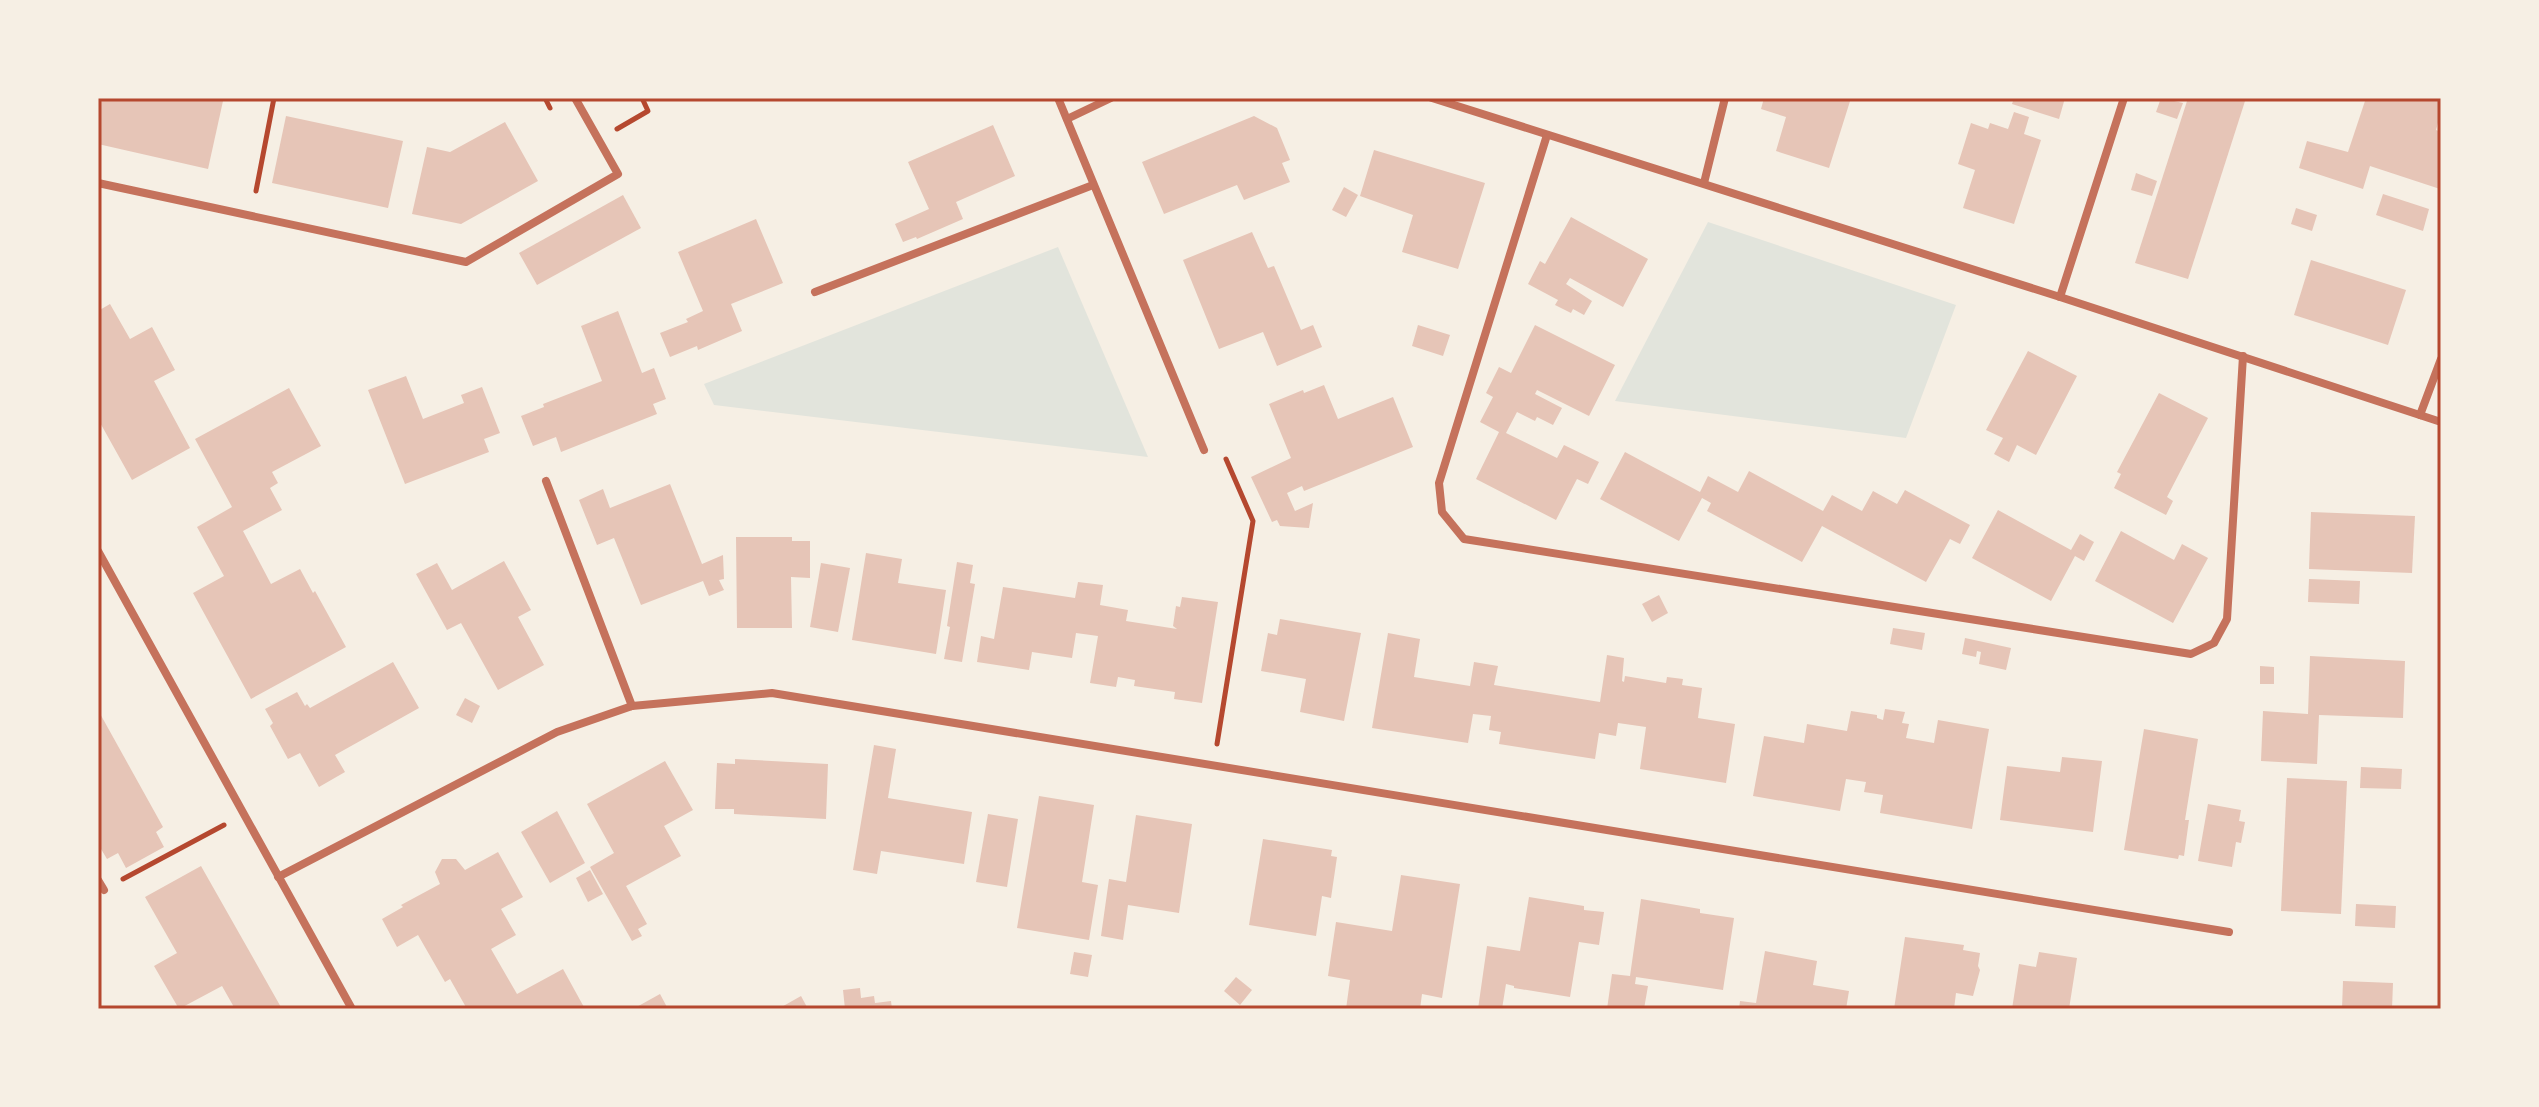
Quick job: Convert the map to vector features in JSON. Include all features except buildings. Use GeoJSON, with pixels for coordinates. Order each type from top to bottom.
{"type":"FeatureCollection","features":[{"type":"Feature","properties":{"kind":"street"},"geometry":{"type":"LineString","coordinates":[[98,183],[466,262],[618,174],[575,98]]}},
{"type":"Feature","properties":{"kind":"street"},"geometry":{"type":"LineString","coordinates":[[1058,98],[1204,450]]}},
{"type":"Feature","properties":{"kind":"street"},"geometry":{"type":"LineString","coordinates":[[1067,119],[1111,98]]}},
{"type":"Feature","properties":{"kind":"street"},"geometry":{"type":"LineString","coordinates":[[1432,98],[2060,297],[2441,422]]}},
{"type":"Feature","properties":{"kind":"street"},"geometry":{"type":"LineString","coordinates":[[1704,183],[1725,98]]}},
{"type":"Feature","properties":{"kind":"street"},"geometry":{"type":"LineString","coordinates":[[2060,297],[2124,98]]}},
{"type":"Feature","properties":{"kind":"street"},"geometry":{"type":"LineString","coordinates":[[1547,135],[1439,483],[1442,512],[1464,539],[2191,654],[2214,643],[2227,619],[2243,356]]}},
{"type":"Feature","properties":{"kind":"street"},"geometry":{"type":"LineString","coordinates":[[815,292],[1093,185]]}},
{"type":"Feature","properties":{"kind":"street"},"geometry":{"type":"LineString","coordinates":[[2420,415],[2441,359]]}},
{"type":"Feature","properties":{"kind":"street"},"geometry":{"type":"LineString","coordinates":[[546,481],[632,706]]}},
{"type":"Feature","properties":{"kind":"street"},"geometry":{"type":"LineString","coordinates":[[98,551],[352,1009]]}},
{"type":"Feature","properties":{"kind":"street"},"geometry":{"type":"LineString","coordinates":[[278,877],[557,732],[632,706],[772,693],[2229,932]]}},
{"type":"Feature","properties":{"kind":"street"},"geometry":{"type":"LineString","coordinates":[[98,880],[104,890]]}},
{"type":"Feature","properties":{"kind":"path"},"geometry":{"type":"LineString","coordinates":[[251,216],[274,98]]}},
{"type":"Feature","properties":{"kind":"path"},"geometry":{"type":"LineString","coordinates":[[598,139],[648,111],[642,98]]}},
{"type":"Feature","properties":{"kind":"path"},"geometry":{"type":"LineString","coordinates":[[1204,450],[1226,459],[1253,521],[1214,765]]}},
{"type":"Feature","properties":{"kind":"path"},"geometry":{"type":"LineString","coordinates":[[104,890],[244,814]]}},
{"type":"Feature","properties":{"kind":"shaded area"},"geometry":{"type":"Polygon","coordinates":[[[1708,222],[1956,305],[1906,438],[1615,401],[1708,222]]]}},
{"type":"Feature","properties":{"kind":"shaded area"},"geometry":{"type":"Polygon","coordinates":[[[1058,247],[1148,457],[714,405],[704,384],[1058,247]]]}}]}
